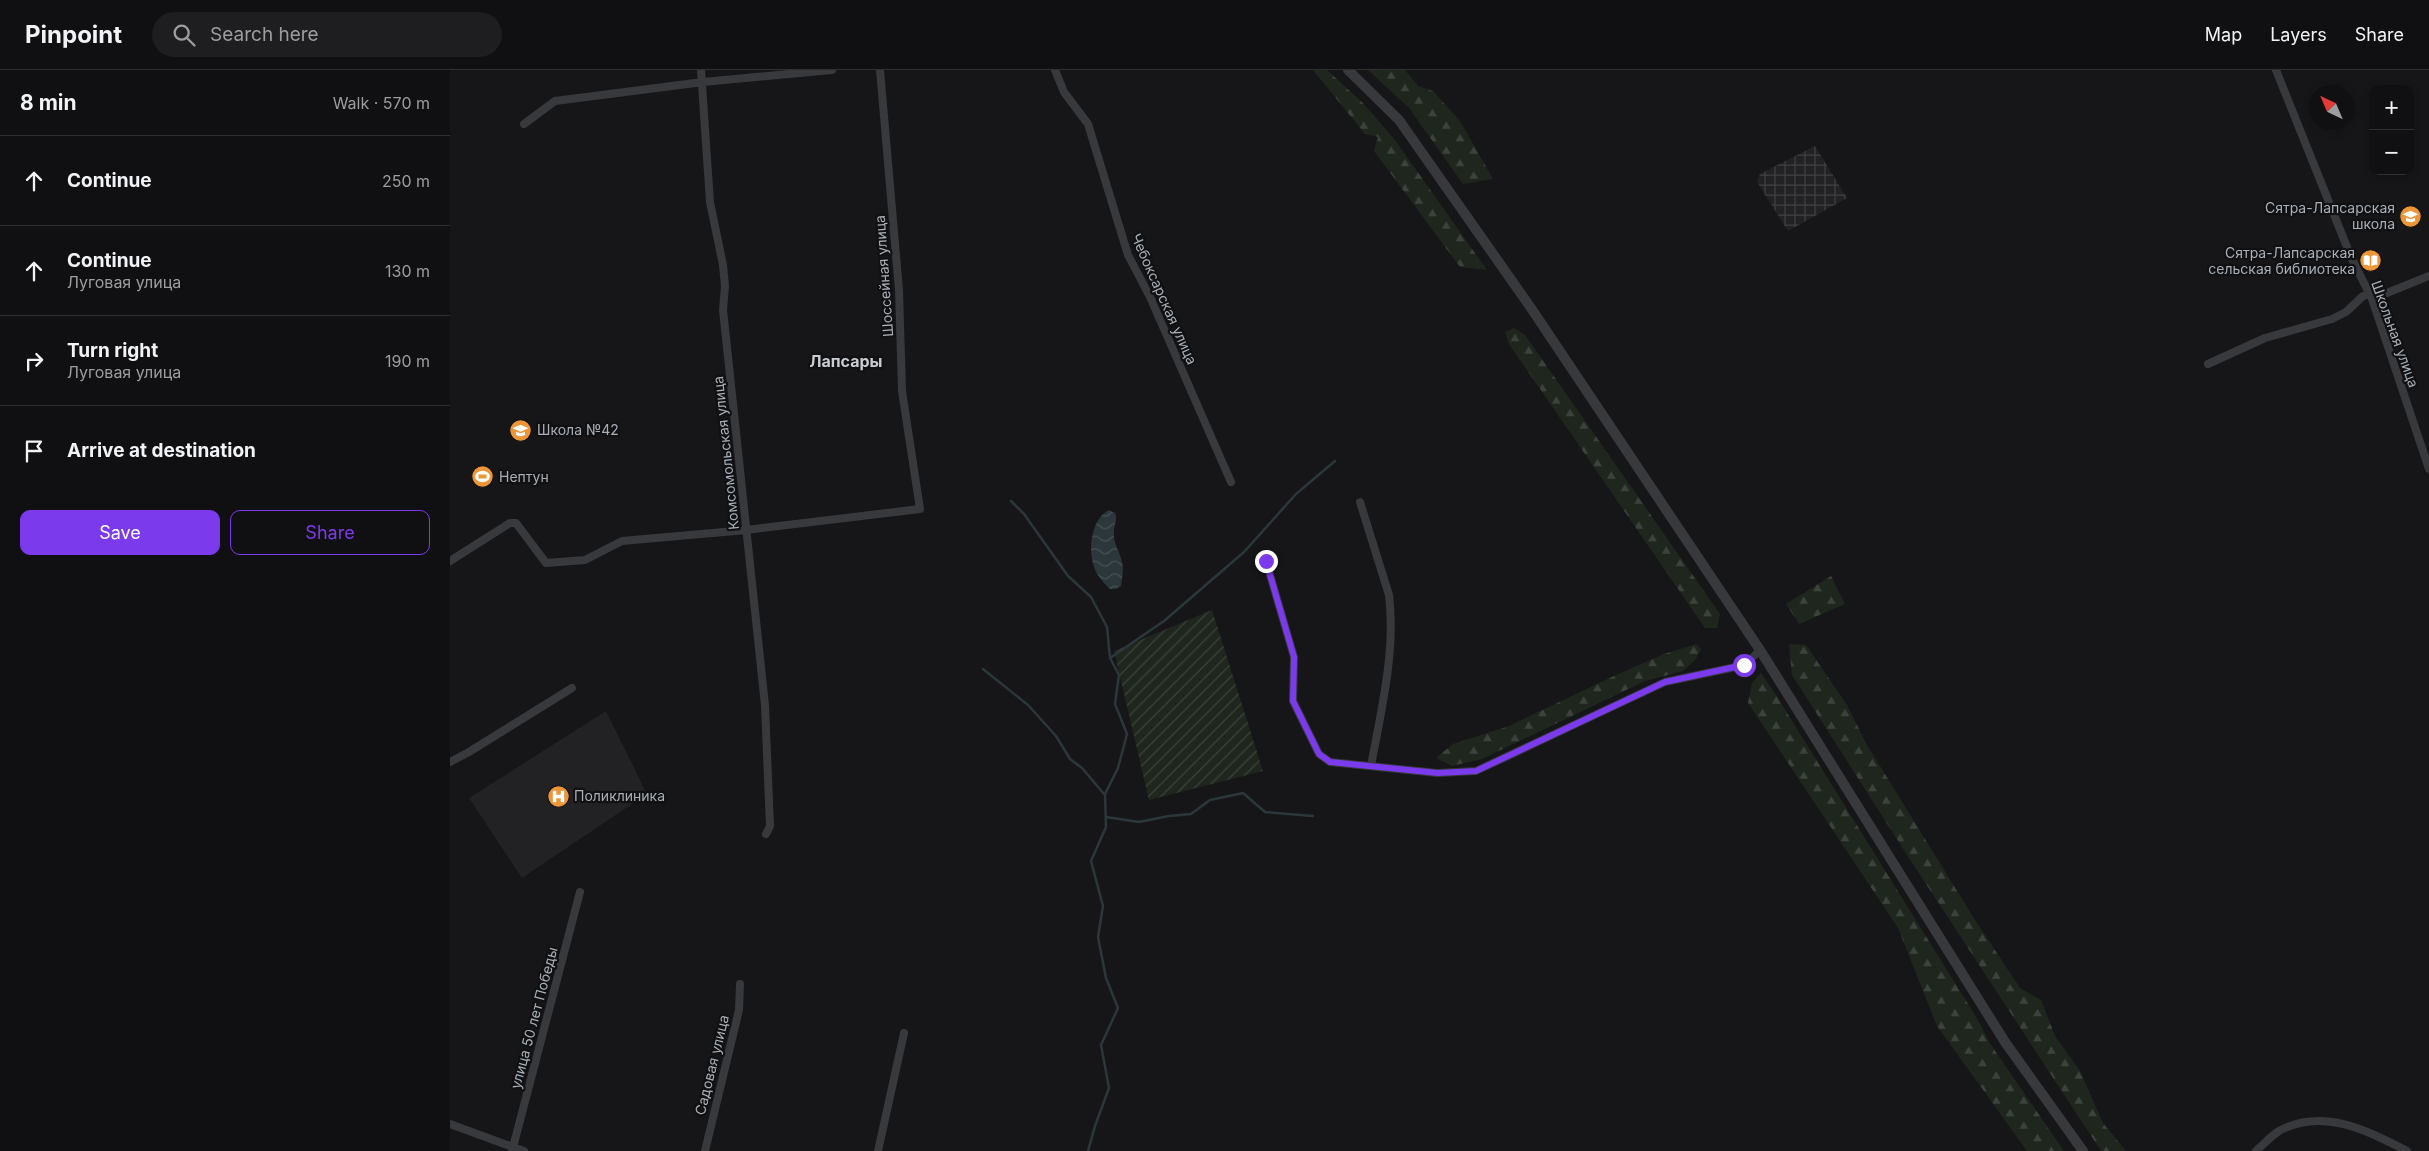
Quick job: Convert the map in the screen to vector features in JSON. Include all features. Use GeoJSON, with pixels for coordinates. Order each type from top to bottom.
{"type":"FeatureCollection","features":[{"type":"Feature","properties":{"kind":"street","name":"Комсомольская улица"},"geometry":{"type":"LineString","coordinates":[[701,70],[710,202],[723,265],[725,286],[724,310],[765,705],[770,826],[766,834]]}},
{"type":"Feature","properties":{"kind":"street"},"geometry":{"type":"LineString","coordinates":[[524,124],[555,102],[702,82],[832,70]]}},
{"type":"Feature","properties":{"kind":"street","name":"Шоссейная улица"},"geometry":{"type":"LineString","coordinates":[[746,530],[920,510],[902,391],[899,290],[880,70]]}},
{"type":"Feature","properties":{"kind":"street","name":"Чебоксарская улица"},"geometry":{"type":"LineString","coordinates":[[1055,70],[1064,92],[1088,124],[1128,255],[1150,297],[1231,482]]}},
{"type":"Feature","properties":{"kind":"street"},"geometry":{"type":"LineString","coordinates":[[1348,70],[1399,120],[1537,316],[1760,650],[2005,1042],[2083,1151]]}},
{"type":"Feature","properties":{"kind":"street","name":"Школьная улица"},"geometry":{"type":"LineString","coordinates":[[2276,70],[2351,257],[2371,296],[2429,469]]}},
{"type":"Feature","properties":{"kind":"street"},"geometry":{"type":"LineString","coordinates":[[2208,364],[2265,338],[2346,312],[2362,296],[2371,296],[2429,276]]}},
{"type":"Feature","properties":{"kind":"street"},"geometry":{"type":"LineString","coordinates":[[1360,502],[1378,557],[1390,608],[1388,659],[1382,709],[1371,766]]}},
{"type":"Feature","properties":{"kind":"street"},"geometry":{"type":"LineString","coordinates":[[450,561],[510,523],[516,524],[546,563],[585,560],[622,541],[746,530]]}},
{"type":"Feature","properties":{"kind":"street"},"geometry":{"type":"LineString","coordinates":[[1266,561],[1294,657],[1293,701],[1319,754],[1330,762],[1438,773],[1476,771],[1665,682],[1744,665],[1760,650]]}},
{"type":"Feature","properties":{"kind":"street"},"geometry":{"type":"LineString","coordinates":[[450,762],[572,688]]}},
{"type":"Feature","properties":{"kind":"street","name":"улица 50 лет Победы"},"geometry":{"type":"LineString","coordinates":[[512,1149],[580,892]]}},
{"type":"Feature","properties":{"kind":"street","name":"Садовая улица"},"geometry":{"type":"LineString","coordinates":[[704,1151],[739,1010],[740,984]]}},
{"type":"Feature","properties":{"kind":"street"},"geometry":{"type":"LineString","coordinates":[[878,1151],[904,1033]]}},
{"type":"Feature","properties":{"kind":"street"},"geometry":{"type":"LineString","coordinates":[[2256,1151],[2279,1131],[2306,1122],[2332,1120],[2372,1133],[2407,1151]]}},
{"type":"Feature","properties":{"kind":"street"},"geometry":{"type":"LineString","coordinates":[[450,1124],[512,1149],[524,1151]]}},
{"type":"Feature","properties":{"kind":"shaded area"},"geometry":{"type":"Polygon","coordinates":[[[1815,146],[1847,198],[1788,231],[1757,182],[1760,174],[1815,146]]]}},
{"type":"Feature","properties":{"kind":"shaded area","name":"Поликлиника"},"geometry":{"type":"Polygon","coordinates":[[[606,711],[647,794],[522,878],[469,798],[606,711]]]}},
{"type":"Feature","properties":{"kind":"green space"},"geometry":{"type":"Polygon","coordinates":[[[1313,70],[1327,70],[1363,103],[1395,140],[1487,270],[1460,267],[1374,151],[1378,137],[1365,134],[1313,70]]]}},
{"type":"Feature","properties":{"kind":"green space"},"geometry":{"type":"Polygon","coordinates":[[[1368,70],[1405,70],[1418,86],[1433,91],[1460,121],[1493,179],[1463,184],[1409,108],[1368,70]]]}},
{"type":"Feature","properties":{"kind":"green space"},"geometry":{"type":"Polygon","coordinates":[[[1514,328],[1525,335],[1720,614],[1717,628],[1705,628],[1509,344],[1505,332],[1514,328]]]}},
{"type":"Feature","properties":{"kind":"green space"},"geometry":{"type":"Polygon","coordinates":[[[1831,576],[1845,604],[1799,624],[1786,604],[1831,576]]]}},
{"type":"Feature","properties":{"kind":"green space"},"geometry":{"type":"Polygon","coordinates":[[[1212,610],[1263,771],[1149,800],[1114,651],[1212,610]]]}},
{"type":"Feature","properties":{"kind":"green space"},"geometry":{"type":"Polygon","coordinates":[[[1696,644],[1701,649],[1695,660],[1683,671],[1645,681],[1482,759],[1452,766],[1436,758],[1453,744],[1509,726],[1616,675],[1664,654],[1696,644]]]}},
{"type":"Feature","properties":{"kind":"green space"},"geometry":{"type":"Polygon","coordinates":[[[1789,644],[1806,645],[1847,705],[1867,745],[1975,920],[2020,988],[2041,1000],[2055,1036],[2080,1071],[2103,1123],[2126,1151],[2101,1151],[1909,858],[1792,675],[1789,644]]]}},
{"type":"Feature","properties":{"kind":"green space"},"geometry":{"type":"Polygon","coordinates":[[[1761,673],[1978,1020],[1989,1042],[2064,1151],[2027,1151],[1937,1026],[1898,928],[1748,703],[1752,683],[1761,673]]]}},
{"type":"Feature","properties":{"kind":"water"},"geometry":{"type":"Polygon","coordinates":[[[1109,510],[1115,513],[1116,516],[1114,536],[1123,565],[1121,586],[1116,589],[1110,589],[1099,576],[1094,567],[1091,552],[1092,535],[1098,520],[1109,510]]]}},
{"type":"Feature","properties":{"kind":"waterway"},"geometry":{"type":"LineString","coordinates":[[1088,1151],[1109,1088],[1101,1045],[1118,1008],[1106,978],[1098,937],[1103,906],[1091,861],[1106,827],[1105,794],[1118,768],[1127,734],[1115,704],[1119,675],[1110,658],[1164,621],[1244,552],[1296,494],[1335,461]]}},
{"type":"Feature","properties":{"kind":"waterway"},"geometry":{"type":"LineString","coordinates":[[1011,501],[1024,514],[1068,576],[1091,597],[1107,627],[1110,658]]}},
{"type":"Feature","properties":{"kind":"waterway"},"geometry":{"type":"LineString","coordinates":[[983,669],[1028,705],[1056,736],[1070,759],[1082,768],[1104,794]]}},
{"type":"Feature","properties":{"kind":"waterway"},"geometry":{"type":"LineString","coordinates":[[1106,817],[1139,822],[1191,814],[1210,800],[1243,793],[1265,812],[1313,816]]}},
{"type":"Feature","properties":{"kind":"place","name":"Сятра-Лапсарская школа"},"geometry":{"type":"Point","coordinates":[2411,216]}},
{"type":"Feature","properties":{"kind":"place","name":"Сятра-Лапсарская сельская библиотека"},"geometry":{"type":"Point","coordinates":[2371,261]}},
{"type":"Feature","properties":{"kind":"place","name":"Школа №42"},"geometry":{"type":"Point","coordinates":[521,430]}},
{"type":"Feature","properties":{"kind":"place","name":"Нептун"},"geometry":{"type":"Point","coordinates":[483,477]}},
{"type":"Feature","properties":{"kind":"place","name":"Поликлиника"},"geometry":{"type":"Point","coordinates":[558,796]}},
{"type":"Feature","properties":{"kind":"district","name":"Лапсары"},"geometry":{"type":"Point","coordinates":[846,361]}},
{"type":"Feature","properties":{"kind":"route"},"geometry":{"type":"LineString","coordinates":[[1266,561],[1294,657],[1293,701],[1319,754],[1330,762],[1438,773],[1476,771],[1665,682],[1744,665]]}}]}
